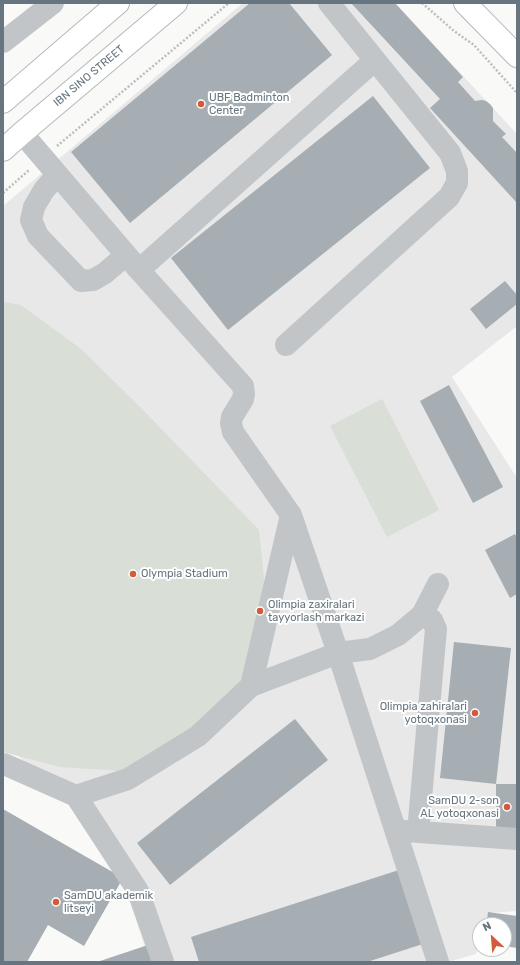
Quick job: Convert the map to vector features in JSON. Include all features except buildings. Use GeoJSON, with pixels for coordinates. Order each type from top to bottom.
{"type":"FeatureCollection","features":[{"type":"Feature","properties":{"kind":"main road"},"geometry":{"type":"LineString","coordinates":[[3,102],[118,3]]}},
{"type":"Feature","properties":{"kind":"main road","name":"IBN SINO STREET"},"geometry":{"type":"LineString","coordinates":[[3,150],[176,3]]}},
{"type":"Feature","properties":{"kind":"main road"},"geometry":{"type":"LineString","coordinates":[[465,3],[517,56]]}},
{"type":"Feature","properties":{"kind":"lane"},"geometry":{"type":"LineString","coordinates":[[3,42],[53,3]]}},
{"type":"Feature","properties":{"kind":"lane"},"geometry":{"type":"LineString","coordinates":[[286,345],[449,197],[457,183],[457,171],[450,153],[329,3]]}},
{"type":"Feature","properties":{"kind":"lane"},"geometry":{"type":"LineString","coordinates":[[57,175],[44,190],[34,207],[31,220],[38,236],[81,281],[93,280],[105,273],[133,263],[375,60]]}},
{"type":"Feature","properties":{"kind":"lane"},"geometry":{"type":"LineString","coordinates":[[22,133],[133,263],[243,386],[243,399],[232,417],[231,423],[233,432],[291,515],[338,653],[438,962]]}},
{"type":"Feature","properties":{"kind":"lane"},"geometry":{"type":"LineString","coordinates":[[251,686],[291,515]]}},
{"type":"Feature","properties":{"kind":"lane"},"geometry":{"type":"LineString","coordinates":[[76,796],[128,779],[198,736],[251,686],[338,653],[370,649],[398,635],[422,615],[438,584]]}},
{"type":"Feature","properties":{"kind":"lane"},"geometry":{"type":"LineString","coordinates":[[418,832],[436,629],[432,620],[422,615]]}},
{"type":"Feature","properties":{"kind":"lane"},"geometry":{"type":"LineString","coordinates":[[4,764],[76,796],[138,891],[163,962]]}},
{"type":"Feature","properties":{"kind":"lane"},"geometry":{"type":"LineString","coordinates":[[396,831],[517,838]]}},
{"type":"Feature","properties":{"kind":"path"},"geometry":{"type":"LineString","coordinates":[[3,193],[228,3]]}},
{"type":"Feature","properties":{"kind":"path"},"geometry":{"type":"LineString","coordinates":[[422,3],[428,10],[454,31],[474,45],[517,93]]}},
{"type":"Feature","properties":{"kind":"shaded area","name":"Olimpia zaxiralari tayyorlash markazi"},"geometry":{"type":"Polygon","coordinates":[[[243,3],[395,3],[517,134],[517,326],[452,377],[517,478],[517,911],[488,913],[487,917],[472,917],[472,955],[448,962],[150,962],[107,833],[3,743],[3,206],[243,3]]]}},
{"type":"Feature","properties":{"kind":"shaded area","name":"Olympia Stadium"},"geometry":{"type":"Polygon","coordinates":[[[3,302],[21,305],[81,349],[143,410],[259,530],[268,618],[250,683],[187,745],[120,771],[60,767],[3,752],[3,302]]]}},
{"type":"Feature","properties":{"kind":"shaded area"},"geometry":{"type":"Polygon","coordinates":[[[382,399],[439,510],[387,537],[330,426],[382,399]]]}},
{"type":"Feature","properties":{"kind":"place","name":"UBF Badminton Center"},"geometry":{"type":"Point","coordinates":[201,104]}},
{"type":"Feature","properties":{"kind":"place","name":"Olympia Stadium"},"geometry":{"type":"Point","coordinates":[133,574]}},
{"type":"Feature","properties":{"kind":"place","name":"Olimpia zaxiralari tayyorlash markazi"},"geometry":{"type":"Point","coordinates":[260,611]}},
{"type":"Feature","properties":{"kind":"place","name":"Olimpia zahiralari yotoqxonasi"},"geometry":{"type":"Point","coordinates":[475,713]}},
{"type":"Feature","properties":{"kind":"place","name":"SamDU 2-son AL yotoqxonasi"},"geometry":{"type":"Point","coordinates":[507,807]}},
{"type":"Feature","properties":{"kind":"place","name":"SamDU akademik litseyi"},"geometry":{"type":"Point","coordinates":[56,902]}}]}
